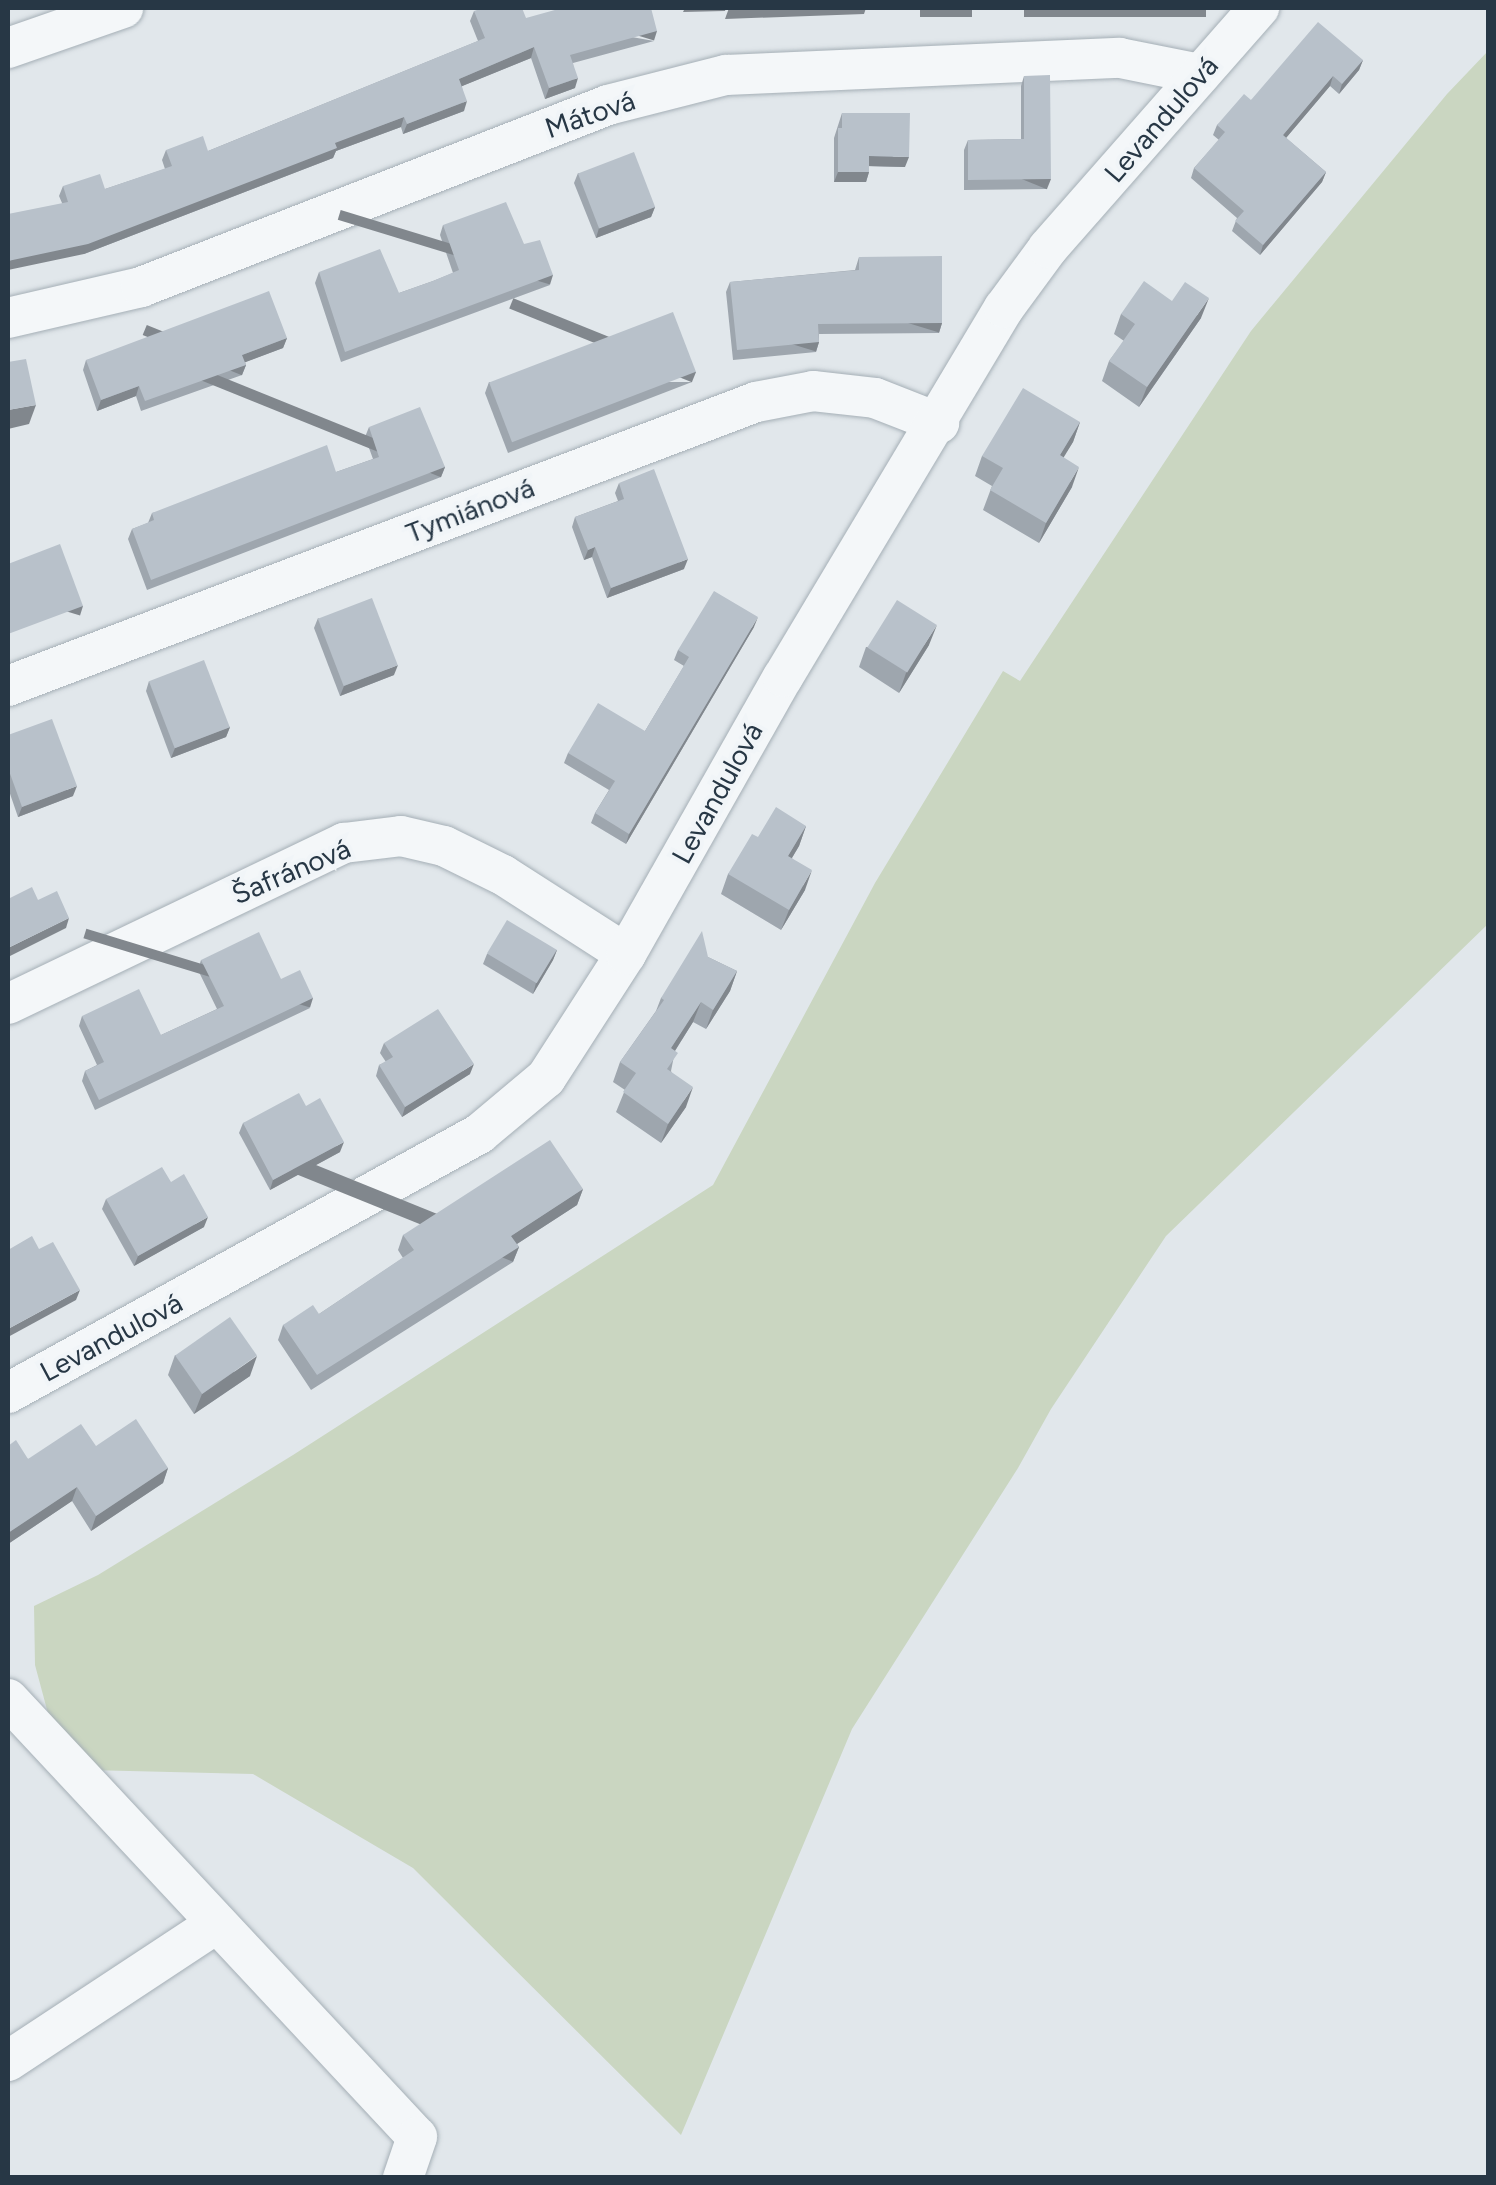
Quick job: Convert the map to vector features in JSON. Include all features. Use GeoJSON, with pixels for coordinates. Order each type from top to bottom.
{"type":"FeatureCollection","features":[{"type":"Feature","properties":{"kind":"street"},"geometry":{"type":"LineString","coordinates":[[8,48],[123,8]]}},
{"type":"Feature","properties":{"kind":"street","name":"Levandulová"},"geometry":{"type":"LineString","coordinates":[[8,1392],[479,1134],[546,1078],[626,954],[783,677],[939,423],[1004,308],[1048,248],[1259,8]]}},
{"type":"Feature","properties":{"kind":"street","name":"Mátová"},"geometry":{"type":"LineString","coordinates":[[8,318],[141,287],[608,105],[726,75],[1120,58],[1200,74]]}},
{"type":"Feature","properties":{"kind":"street","name":"Tymiánová"},"geometry":{"type":"LineString","coordinates":[[8,686],[756,402],[813,392],[874,398],[939,423]]}},
{"type":"Feature","properties":{"kind":"street","name":"Šafránová"},"geometry":{"type":"LineString","coordinates":[[8,1004],[344,843],[400,836],[444,846],[503,875],[626,954]]}},
{"type":"Feature","properties":{"kind":"street"},"geometry":{"type":"LineString","coordinates":[[8,1699],[417,2136],[403,2178]]}},
{"type":"Feature","properties":{"kind":"street"},"geometry":{"type":"LineString","coordinates":[[8,2062],[217,1922]]}},
{"type":"Feature","properties":{"kind":"green space"},"geometry":{"type":"Polygon","coordinates":[[[1488,51],[1488,924],[1166,1236],[1051,1409],[1018,1468],[852,1729],[681,2135],[413,1868],[253,1774],[88,1770],[53,1732],[35,1665],[34,1606],[98,1575],[293,1455],[713,1185],[875,883],[1003,671],[1020,681],[1251,331],[1447,94],[1488,51]]]}},
{"type":"Feature","properties":{"kind":"building"},"geometry":{"type":"Polygon","coordinates":[[[522,8],[526,18],[562,8],[651,8],[657,31],[570,55],[578,78],[549,88],[534,47],[459,79],[467,101],[407,124],[404,117],[335,143],[337,148],[88,244],[8,261],[8,214],[68,202],[63,186],[100,174],[105,189],[172,166],[166,150],[203,136],[208,151],[485,38],[474,11],[522,8]]]}},
{"type":"Feature","properties":{"kind":"building"},"geometry":{"type":"Polygon","coordinates":[[[1318,22],[1363,60],[1342,84],[1333,76],[1283,135],[1326,172],[1263,245],[1235,221],[1244,211],[1194,168],[1225,132],[1217,125],[1244,94],[1251,100],[1318,22]]]}},
{"type":"Feature","properties":{"kind":"building"},"geometry":{"type":"Polygon","coordinates":[[[1050,75],[1051,179],[968,180],[968,140],[1024,139],[1024,76],[1050,75]]]}},
{"type":"Feature","properties":{"kind":"building"},"geometry":{"type":"Polygon","coordinates":[[[842,113],[910,113],[909,157],[869,156],[869,172],[838,172],[842,113]]]}},
{"type":"Feature","properties":{"kind":"building"},"geometry":{"type":"Polygon","coordinates":[[[634,152],[655,207],[599,229],[578,174],[634,152]]]}},
{"type":"Feature","properties":{"kind":"building"},"geometry":{"type":"Polygon","coordinates":[[[506,202],[524,244],[540,240],[553,275],[345,352],[319,272],[380,249],[399,293],[433,281],[459,270],[443,225],[506,202]]]}},
{"type":"Feature","properties":{"kind":"building"},"geometry":{"type":"Polygon","coordinates":[[[942,256],[942,323],[818,324],[819,342],[737,350],[730,282],[859,270],[859,257],[942,256]]]}},
{"type":"Feature","properties":{"kind":"building"},"geometry":{"type":"Polygon","coordinates":[[[1144,281],[1172,301],[1185,282],[1209,298],[1147,387],[1109,361],[1135,324],[1121,314],[1144,281]]]}},
{"type":"Feature","properties":{"kind":"building"},"geometry":{"type":"Polygon","coordinates":[[[269,291],[287,338],[242,355],[246,365],[145,401],[139,386],[101,400],[86,360],[269,291]]]}},
{"type":"Feature","properties":{"kind":"building"},"geometry":{"type":"Polygon","coordinates":[[[673,312],[696,372],[512,442],[489,383],[673,312]]]}},
{"type":"Feature","properties":{"kind":"building"},"geometry":{"type":"Polygon","coordinates":[[[26,359],[36,405],[8,410],[8,362],[26,359]]]}},
{"type":"Feature","properties":{"kind":"building"},"geometry":{"type":"Polygon","coordinates":[[[1023,388],[1080,422],[1060,455],[1079,467],[1046,523],[990,490],[1003,468],[982,456],[1023,388]]]}},
{"type":"Feature","properties":{"kind":"building"},"geometry":{"type":"Polygon","coordinates":[[[420,407],[445,467],[151,580],[132,529],[154,520],[152,513],[327,445],[336,472],[379,457],[369,427],[420,407]]]}},
{"type":"Feature","properties":{"kind":"building"},"geometry":{"type":"Polygon","coordinates":[[[654,469],[688,559],[611,588],[595,547],[588,550],[575,517],[624,499],[619,483],[654,469]]]}},
{"type":"Feature","properties":{"kind":"building"},"geometry":{"type":"Polygon","coordinates":[[[60,544],[83,606],[8,634],[8,564],[60,544]]]}},
{"type":"Feature","properties":{"kind":"building"},"geometry":{"type":"Polygon","coordinates":[[[714,591],[758,617],[629,834],[595,813],[615,781],[568,753],[598,703],[645,731],[689,657],[678,650],[714,591]]]}},
{"type":"Feature","properties":{"kind":"building"},"geometry":{"type":"Polygon","coordinates":[[[372,598],[398,665],[344,686],[318,619],[372,598]]]}},
{"type":"Feature","properties":{"kind":"building"},"geometry":{"type":"Polygon","coordinates":[[[897,600],[937,625],[907,672],[867,647],[897,600]]]}},
{"type":"Feature","properties":{"kind":"building"},"geometry":{"type":"Polygon","coordinates":[[[204,660],[230,727],[175,748],[149,681],[204,660]]]}},
{"type":"Feature","properties":{"kind":"building"},"geometry":{"type":"Polygon","coordinates":[[[52,719],[77,786],[22,807],[8,768],[8,735],[52,719]]]}},
{"type":"Feature","properties":{"kind":"building"},"geometry":{"type":"Polygon","coordinates":[[[776,807],[806,826],[788,856],[812,870],[789,910],[728,874],[752,834],[758,837],[776,807]]]}},
{"type":"Feature","properties":{"kind":"building"},"geometry":{"type":"Polygon","coordinates":[[[32,887],[38,900],[57,891],[69,918],[8,948],[8,899],[32,887]]]}},
{"type":"Feature","properties":{"kind":"building"},"geometry":{"type":"Polygon","coordinates":[[[507,920],[557,950],[537,983],[487,953],[507,920]]]}},
{"type":"Feature","properties":{"kind":"building"},"geometry":{"type":"Polygon","coordinates":[[[702,931],[708,957],[737,971],[713,1010],[701,1002],[671,1048],[678,1053],[667,1069],[693,1087],[668,1124],[623,1092],[636,1073],[620,1062],[664,1000],[661,998],[702,931]]]}},
{"type":"Feature","properties":{"kind":"building"},"geometry":{"type":"Polygon","coordinates":[[[259,932],[281,979],[300,970],[313,998],[99,1100],[85,1071],[104,1062],[82,1016],[139,989],[161,1035],[224,1006],[201,960],[259,932]]]}},
{"type":"Feature","properties":{"kind":"building"},"geometry":{"type":"Polygon","coordinates":[[[438,1009],[474,1064],[405,1107],[379,1065],[393,1057],[384,1043],[438,1009]]]}},
{"type":"Feature","properties":{"kind":"building"},"geometry":{"type":"Polygon","coordinates":[[[299,1093],[306,1106],[320,1098],[344,1142],[273,1180],[243,1123],[299,1093]]]}},
{"type":"Feature","properties":{"kind":"building"},"geometry":{"type":"Polygon","coordinates":[[[550,1140],[583,1189],[511,1236],[519,1247],[317,1375],[283,1325],[313,1305],[319,1314],[414,1250],[403,1235],[550,1140]]]}},
{"type":"Feature","properties":{"kind":"building"},"geometry":{"type":"Polygon","coordinates":[[[162,1167],[171,1182],[184,1174],[208,1217],[138,1256],[106,1199],[162,1167]]]}},
{"type":"Feature","properties":{"kind":"building"},"geometry":{"type":"Polygon","coordinates":[[[32,1236],[39,1249],[53,1242],[80,1290],[8,1329],[8,1250],[32,1236]]]}},
{"type":"Feature","properties":{"kind":"building"},"geometry":{"type":"Polygon","coordinates":[[[230,1317],[257,1356],[202,1394],[175,1355],[230,1317]]]}},
{"type":"Feature","properties":{"kind":"building"},"geometry":{"type":"Polygon","coordinates":[[[136,1419],[168,1468],[96,1516],[77,1487],[8,1533],[8,1446],[16,1440],[28,1459],[81,1424],[96,1446],[136,1419]]]}}]}
